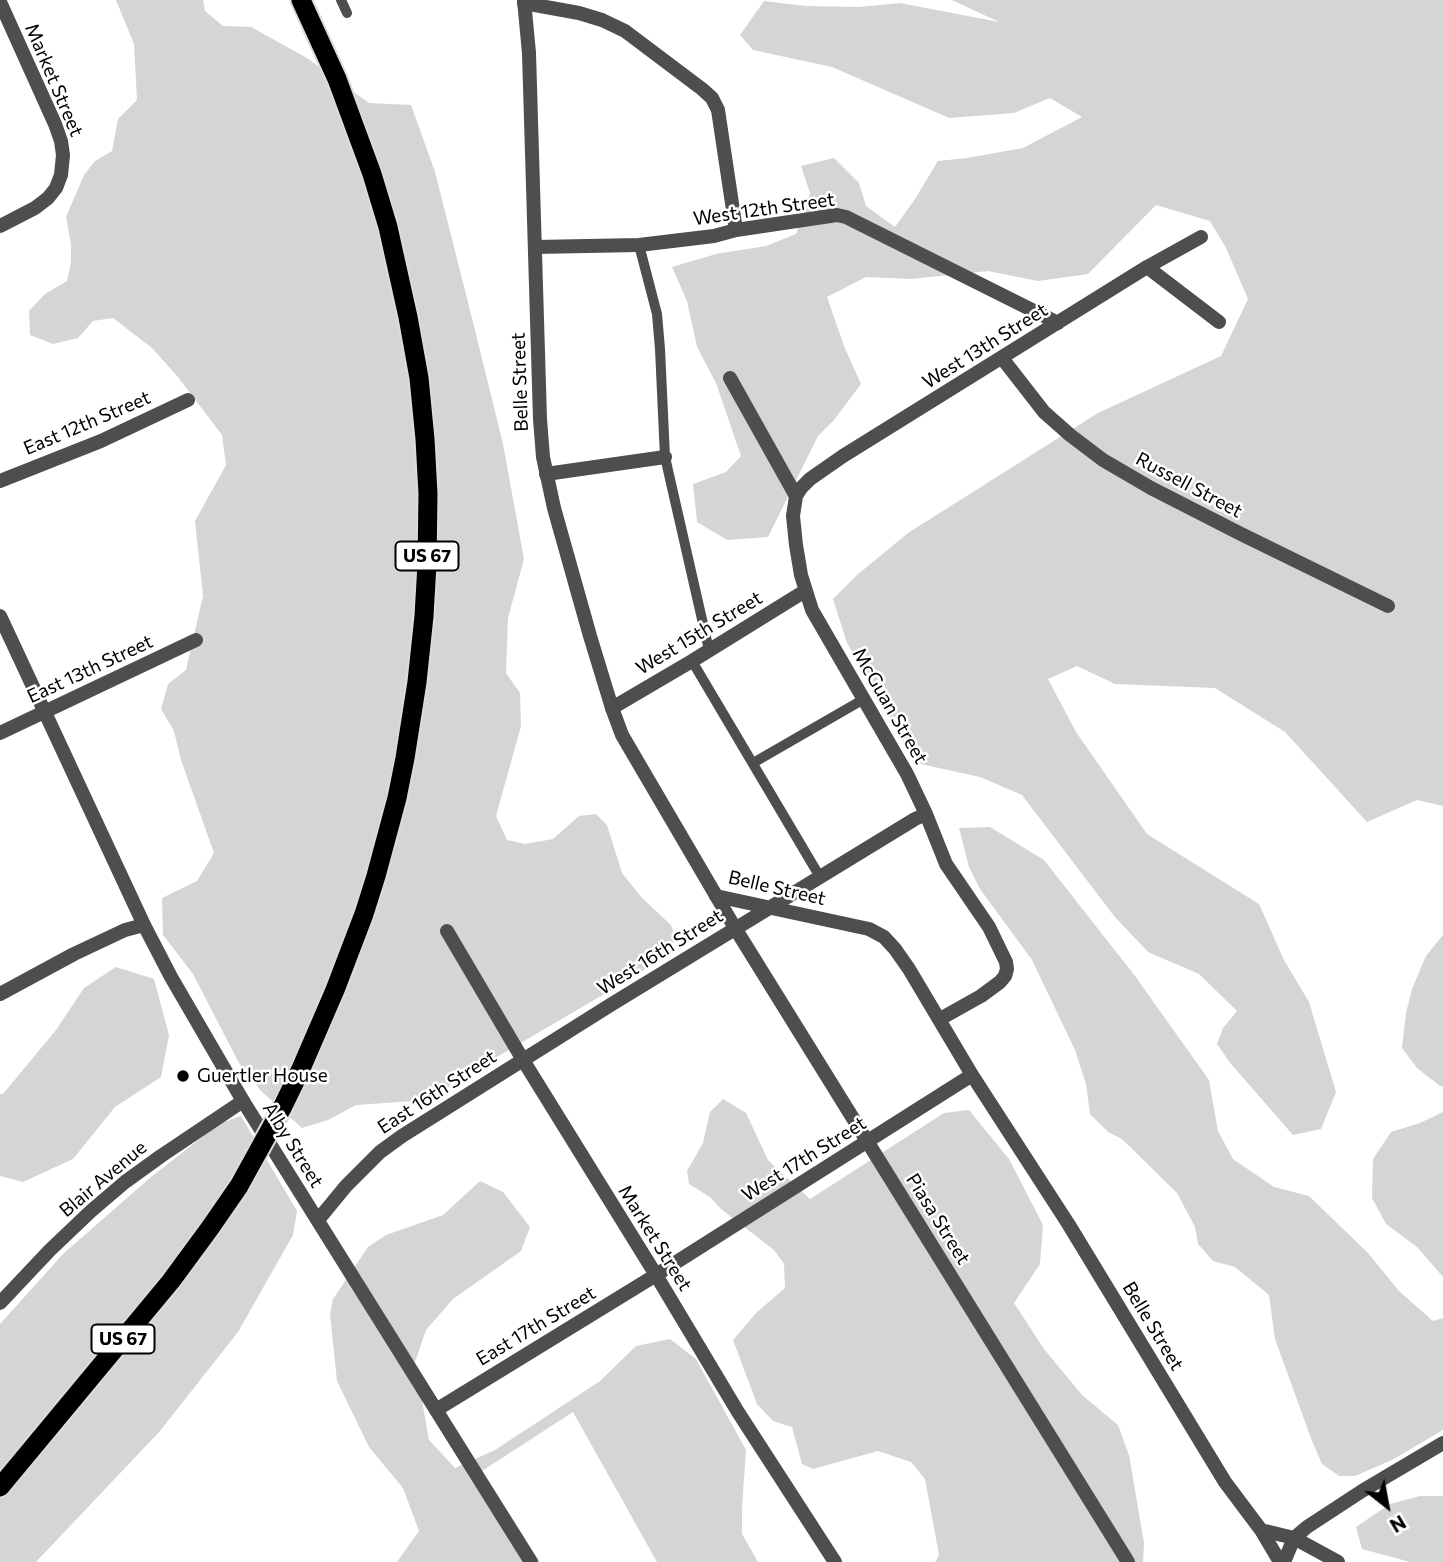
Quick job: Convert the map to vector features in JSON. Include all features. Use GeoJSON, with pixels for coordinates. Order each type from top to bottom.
{"type":"FeatureCollection","features":[{"type":"Feature","properties":{"kind":"highway","name":"US 67"},"geometry":{"type":"LineString","coordinates":[[0,1486],[171,1281],[239,1186],[282,1108],[335,990],[376,876],[397,798],[417,682],[427,564],[428,494],[419,378],[388,228],[372,174],[342,91],[301,0]]}},
{"type":"Feature","properties":{"kind":"street","name":"Market Street"},"geometry":{"type":"LineString","coordinates":[[0,2],[61,141],[63,155],[61,175],[48,198],[0,226]]}},
{"type":"Feature","properties":{"kind":"street","name":"Belle Street"},"geometry":{"type":"LineString","coordinates":[[736,230],[718,110],[712,98],[625,31],[602,20],[524,2],[529,52],[540,419],[546,474],[586,623],[622,735],[716,896],[869,929],[884,937],[895,949],[1069,1225],[1225,1482],[1282,1562]]}},
{"type":"Feature","properties":{"kind":"street","name":"West 12th Street"},"geometry":{"type":"LineString","coordinates":[[535,247],[639,245],[714,236],[736,230],[837,215],[846,217],[1058,323]]}},
{"type":"Feature","properties":{"kind":"street","name":"West 13th Street"},"geometry":{"type":"LineString","coordinates":[[796,496],[810,479],[843,456],[1147,267],[1201,237]]}},
{"type":"Feature","properties":{"kind":"street"},"geometry":{"type":"LineString","coordinates":[[1147,267],[1219,322]]}},
{"type":"Feature","properties":{"kind":"street","name":"Russell Street"},"geometry":{"type":"LineString","coordinates":[[1002,358],[1044,412],[1103,460],[1151,488],[1388,606]]}},
{"type":"Feature","properties":{"kind":"street"},"geometry":{"type":"LineString","coordinates":[[730,378],[796,496]]}},
{"type":"Feature","properties":{"kind":"street","name":"East 12th Street"},"geometry":{"type":"LineString","coordinates":[[0,481],[101,441],[188,400]]}},
{"type":"Feature","properties":{"kind":"street"},"geometry":{"type":"LineString","coordinates":[[546,474],[664,457]]}},
{"type":"Feature","properties":{"kind":"street","name":"McGuan Street"},"geometry":{"type":"LineString","coordinates":[[796,496],[793,516],[796,545],[805,591],[812,610],[907,774],[946,864],[989,927],[1004,955],[1007,969],[1000,982],[940,1019]]}},
{"type":"Feature","properties":{"kind":"street","name":"West 15th Street"},"geometry":{"type":"LineString","coordinates":[[612,708],[805,591]]}},
{"type":"Feature","properties":{"kind":"street","name":"Alby Street"},"geometry":{"type":"LineString","coordinates":[[0,616],[144,925],[171,977],[243,1101],[531,1562]]}},
{"type":"Feature","properties":{"kind":"street","name":"East 13th Street"},"geometry":{"type":"LineString","coordinates":[[0,733],[196,640]]}},
{"type":"Feature","properties":{"kind":"street","name":"West 16th Street"},"geometry":{"type":"LineString","coordinates":[[523,1060],[769,907],[926,814]]}},
{"type":"Feature","properties":{"kind":"street","name":"Piasa Street"},"geometry":{"type":"LineString","coordinates":[[716,896],[1128,1562]]}},
{"type":"Feature","properties":{"kind":"street"},"geometry":{"type":"LineString","coordinates":[[0,994],[74,954],[125,930],[144,925]]}},
{"type":"Feature","properties":{"kind":"street","name":"Market Street"},"geometry":{"type":"LineString","coordinates":[[447,931],[738,1412],[835,1562]]}},
{"type":"Feature","properties":{"kind":"street","name":"East 16th Street"},"geometry":{"type":"LineString","coordinates":[[318,1220],[346,1186],[380,1152],[523,1060]]}},
{"type":"Feature","properties":{"kind":"street","name":"West 17th Street"},"geometry":{"type":"LineString","coordinates":[[656,1275],[972,1075]]}},
{"type":"Feature","properties":{"kind":"street","name":"Blair Avenue"},"geometry":{"type":"LineString","coordinates":[[0,1303],[58,1242],[125,1182],[243,1101]]}},
{"type":"Feature","properties":{"kind":"street","name":"East 17th Street"},"geometry":{"type":"LineString","coordinates":[[436,1410],[656,1275]]}},
{"type":"Feature","properties":{"kind":"street"},"geometry":{"type":"LineString","coordinates":[[1282,1562],[1294,1538],[1362,1491],[1443,1443]]}},
{"type":"Feature","properties":{"kind":"street"},"geometry":{"type":"LineString","coordinates":[[1261,1530],[1294,1538],[1338,1562]]}},
{"type":"Feature","properties":{"kind":"lane"},"geometry":{"type":"LineString","coordinates":[[341,0],[347,13]]}},
{"type":"Feature","properties":{"kind":"lane"},"geometry":{"type":"LineString","coordinates":[[639,245],[657,314],[664,457],[709,650]]}},
{"type":"Feature","properties":{"kind":"lane"},"geometry":{"type":"LineString","coordinates":[[692,661],[820,877]]}},
{"type":"Feature","properties":{"kind":"lane"},"geometry":{"type":"LineString","coordinates":[[753,763],[864,699]]}},
{"type":"Feature","properties":{"kind":"shaded area"},"geometry":{"type":"Polygon","coordinates":[[[116,0],[203,0],[205,11],[223,26],[251,27],[307,58],[369,103],[411,105],[435,172],[474,326],[503,444],[524,559],[508,618],[506,673],[520,693],[521,726],[496,816],[507,840],[525,844],[553,839],[579,816],[596,814],[607,825],[622,873],[642,898],[671,925],[676,939],[642,972],[428,1100],[356,1105],[328,1120],[302,1128],[261,1091],[239,1063],[193,974],[163,935],[162,898],[197,881],[214,853],[181,760],[174,731],[161,709],[168,684],[186,670],[203,596],[195,521],[226,465],[222,435],[152,348],[113,318],[93,321],[78,338],[53,344],[30,335],[29,311],[45,294],[67,281],[71,244],[66,217],[84,175],[95,161],[112,151],[118,119],[137,100],[134,44],[116,0]]]}},
{"type":"Feature","properties":{"kind":"shaded area"},"geometry":{"type":"Polygon","coordinates":[[[952,0],[1443,0],[1443,806],[1417,800],[1367,822],[1285,732],[1215,688],[1115,684],[1077,666],[1048,679],[1076,732],[1147,834],[1259,904],[1284,960],[1309,1002],[1336,1092],[1321,1129],[1293,1135],[1217,1044],[1223,1028],[1237,1011],[1199,974],[1148,952],[1114,916],[1022,795],[980,777],[916,763],[847,643],[833,599],[857,575],[908,533],[1098,413],[1221,356],[1248,299],[1226,248],[1210,221],[1156,205],[1088,274],[1038,281],[988,271],[911,279],[866,277],[827,297],[861,384],[834,420],[818,436],[768,537],[727,540],[697,522],[693,484],[726,472],[741,456],[716,383],[697,347],[687,301],[672,267],[716,254],[766,246],[796,234],[810,193],[801,166],[834,158],[859,183],[866,206],[895,227],[938,161],[1023,148],[1082,117],[1050,98],[1014,113],[949,118],[832,67],[753,50],[740,35],[764,1],[806,6],[859,7],[900,3],[999,22],[952,0]]]}},
{"type":"Feature","properties":{"kind":"shaded area"},"geometry":{"type":"Polygon","coordinates":[[[990,827],[1044,860],[1135,976],[1209,1080],[1218,1131],[1233,1159],[1274,1187],[1309,1196],[1368,1253],[1399,1291],[1433,1321],[1443,1318],[1443,1430],[1392,1460],[1355,1476],[1339,1476],[1322,1464],[1275,1339],[1269,1295],[1235,1267],[1213,1261],[1198,1244],[1195,1227],[1177,1193],[1122,1139],[1108,1132],[1090,1114],[1086,1084],[1075,1050],[1032,960],[980,889],[969,867],[959,828],[990,827]]]}},
{"type":"Feature","properties":{"kind":"shaded area"},"geometry":{"type":"Polygon","coordinates":[[[1443,935],[1443,1086],[1440,1086],[1417,1068],[1402,1048],[1412,989],[1426,956],[1443,935]]]}},
{"type":"Feature","properties":{"kind":"shaded area"},"geometry":{"type":"Polygon","coordinates":[[[116,967],[154,979],[169,1035],[161,1077],[115,1107],[73,1159],[23,1182],[0,1176],[0,1094],[3,1094],[56,1030],[84,988],[116,967]]]}},
{"type":"Feature","properties":{"kind":"shaded area"},"geometry":{"type":"Polygon","coordinates":[[[723,1099],[746,1113],[768,1160],[810,1199],[944,1113],[969,1110],[1009,1159],[1043,1225],[1040,1264],[1014,1303],[1044,1349],[1082,1395],[1118,1425],[1129,1455],[1144,1543],[1143,1562],[935,1562],[939,1555],[925,1479],[911,1462],[878,1451],[813,1469],[802,1464],[792,1427],[773,1421],[757,1404],[733,1340],[756,1313],[785,1288],[784,1264],[774,1250],[721,1209],[710,1197],[689,1184],[687,1171],[703,1143],[710,1112],[723,1099]]]}},
{"type":"Feature","properties":{"kind":"shaded area"},"geometry":{"type":"Polygon","coordinates":[[[1443,1112],[1443,1277],[1417,1247],[1386,1224],[1372,1198],[1373,1159],[1391,1132],[1443,1112]]]}},
{"type":"Feature","properties":{"kind":"shaded area"},"geometry":{"type":"Polygon","coordinates":[[[241,1116],[297,1211],[293,1235],[238,1332],[160,1431],[36,1562],[0,1562],[0,1324],[64,1253],[151,1177],[219,1124],[241,1116]]]}},
{"type":"Feature","properties":{"kind":"shaded area"},"geometry":{"type":"Polygon","coordinates":[[[480,1181],[503,1192],[530,1227],[521,1251],[453,1299],[426,1330],[415,1362],[429,1440],[455,1468],[495,1450],[600,1381],[636,1346],[670,1339],[696,1359],[746,1450],[742,1534],[758,1562],[657,1562],[573,1412],[482,1471],[540,1562],[397,1562],[419,1531],[403,1488],[369,1447],[337,1381],[330,1314],[333,1299],[368,1247],[386,1235],[443,1215],[480,1181]]]}},
{"type":"Feature","properties":{"kind":"shaded area"},"geometry":{"type":"Polygon","coordinates":[[[1420,1496],[1443,1496],[1443,1562],[1410,1562],[1362,1549],[1356,1527],[1390,1504],[1420,1496]]]}},
{"type":"Feature","properties":{"kind":"place","name":"Guertler House"},"geometry":{"type":"Point","coordinates":[183,1076]}}]}
